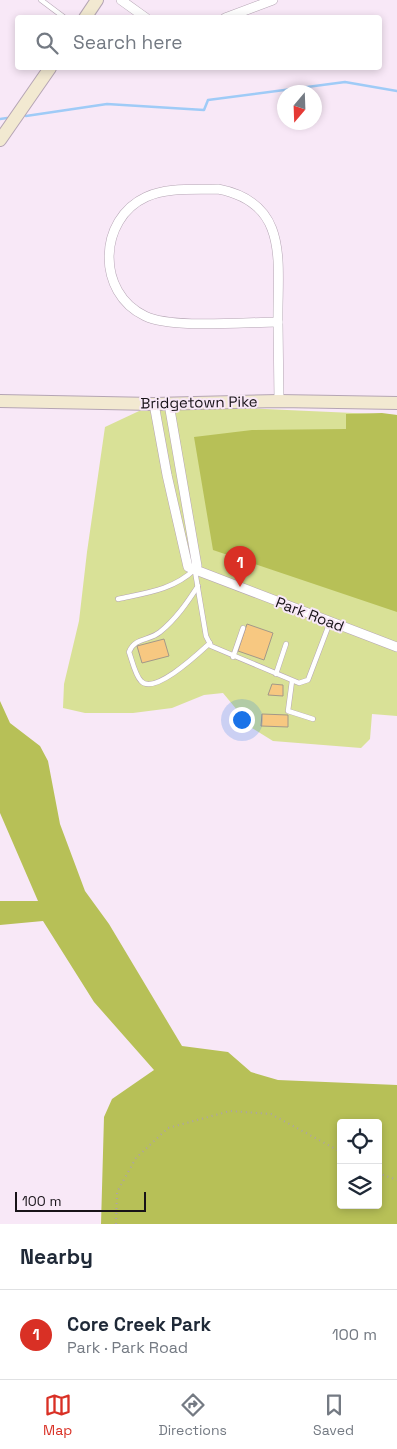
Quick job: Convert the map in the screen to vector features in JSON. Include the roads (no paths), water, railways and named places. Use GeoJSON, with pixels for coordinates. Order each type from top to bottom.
{"type":"FeatureCollection","features":[{"type":"Feature","properties":{"kind":"street"},"geometry":{"type":"LineString","coordinates":[[87,15],[97,0]]}},
{"type":"Feature","properties":{"kind":"street"},"geometry":{"type":"LineString","coordinates":[[121,0],[142,15]]}},
{"type":"Feature","properties":{"kind":"street"},"geometry":{"type":"LineString","coordinates":[[234,15],[273,0]]}},
{"type":"Feature","properties":{"kind":"street"},"geometry":{"type":"LineString","coordinates":[[0,140],[49,70]]}},
{"type":"Feature","properties":{"kind":"street"},"geometry":{"type":"LineString","coordinates":[[278,322],[165,322],[145,316],[126,301],[117,289],[111,274],[109,250],[115,227],[134,204],[160,192],[218,190],[239,194],[249,199],[264,213],[274,232],[278,322],[279,401]]}},
{"type":"Feature","properties":{"kind":"street","name":"Bridgetown Pike"},"geometry":{"type":"LineString","coordinates":[[0,401],[154,404],[279,401],[397,403]]}},
{"type":"Feature","properties":{"kind":"street"},"geometry":{"type":"LineString","coordinates":[[154,404],[179,532],[188,567],[195,570],[197,566],[192,530],[168,404]]}},
{"type":"Feature","properties":{"kind":"street","name":"Park Road"},"geometry":{"type":"LineString","coordinates":[[195,570],[397,647]]}},
{"type":"Feature","properties":{"kind":"lane"},"geometry":{"type":"LineString","coordinates":[[41,0],[61,15]]}},
{"type":"Feature","properties":{"kind":"lane"},"geometry":{"type":"LineString","coordinates":[[179,532],[192,530]]}},
{"type":"Feature","properties":{"kind":"lane"},"geometry":{"type":"LineString","coordinates":[[195,570],[206,636],[210,643],[219,652],[292,681],[298,683],[308,680],[330,622]]}},
{"type":"Feature","properties":{"kind":"lane"},"geometry":{"type":"LineString","coordinates":[[118,599],[166,588],[183,581],[195,570]]}},
{"type":"Feature","properties":{"kind":"lane"},"geometry":{"type":"LineString","coordinates":[[198,586],[173,620],[158,634],[136,642],[129,652],[140,681],[144,684],[150,684],[180,670],[210,643]]}},
{"type":"Feature","properties":{"kind":"lane"},"geometry":{"type":"LineString","coordinates":[[233,657],[243,628]]}},
{"type":"Feature","properties":{"kind":"lane"},"geometry":{"type":"LineString","coordinates":[[276,674],[286,644]]}},
{"type":"Feature","properties":{"kind":"lane"},"geometry":{"type":"LineString","coordinates":[[292,681],[288,711],[313,719]]}},
{"type":"Feature","properties":{"kind":"waterway"},"geometry":{"type":"LineString","coordinates":[[26,116],[107,104],[204,110],[208,100],[345,82],[397,91]]}},
{"type":"Feature","properties":{"kind":"waterway"},"geometry":{"type":"LineString","coordinates":[[0,119],[7,118]]}},
{"type":"Feature","properties":{"kind":"place","name":"Core Creek Park"},"geometry":{"type":"Point","coordinates":[240,587]}}]}
